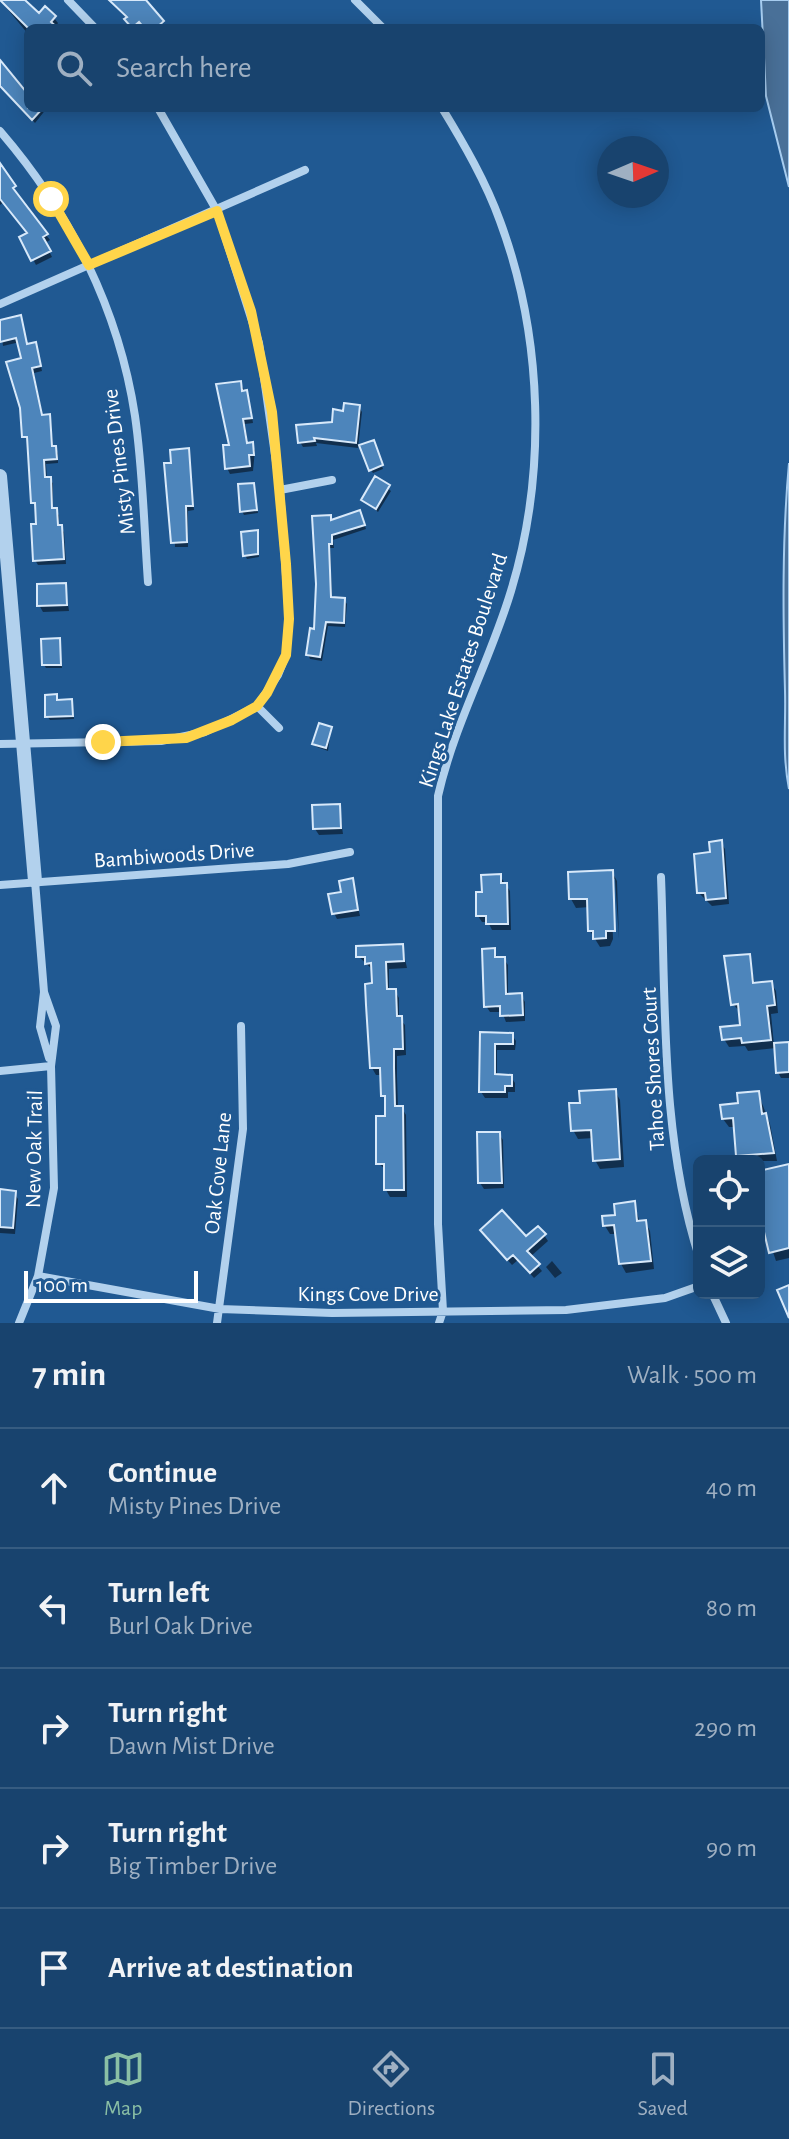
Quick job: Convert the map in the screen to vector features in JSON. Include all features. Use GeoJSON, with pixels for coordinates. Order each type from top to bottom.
{"type":"FeatureCollection","features":[{"type":"Feature","properties":{"kind":"street"},"geometry":{"type":"LineString","coordinates":[[68,0],[91,24]]}},
{"type":"Feature","properties":{"kind":"street"},"geometry":{"type":"LineString","coordinates":[[355,0],[379,24]]}},
{"type":"Feature","properties":{"kind":"street"},"geometry":{"type":"LineString","coordinates":[[0,744],[186,738],[257,706],[278,675],[288,643],[280,490],[259,343],[217,211],[160,112]]}},
{"type":"Feature","properties":{"kind":"street","name":"Kings Lake Estates Boulevard"},"geometry":{"type":"LineString","coordinates":[[439,1323],[443,1311],[438,1224],[438,796],[457,732],[512,590],[525,536],[535,445],[531,345],[513,260],[483,183],[444,112]]}},
{"type":"Feature","properties":{"kind":"street","name":"Misty Pines Drive"},"geometry":{"type":"LineString","coordinates":[[0,131],[51,199],[89,265],[114,331],[134,413],[148,582]]}},
{"type":"Feature","properties":{"kind":"street"},"geometry":{"type":"LineString","coordinates":[[0,304],[305,170]]}},
{"type":"Feature","properties":{"kind":"street"},"geometry":{"type":"LineString","coordinates":[[0,476],[5,603],[44,992]]}},
{"type":"Feature","properties":{"kind":"street"},"geometry":{"type":"LineString","coordinates":[[280,490],[332,480]]}},
{"type":"Feature","properties":{"kind":"street"},"geometry":{"type":"LineString","coordinates":[[257,706],[279,728]]}},
{"type":"Feature","properties":{"kind":"street","name":"Bambiwoods Drive"},"geometry":{"type":"LineString","coordinates":[[0,885],[288,864],[350,852]]}},
{"type":"Feature","properties":{"kind":"street","name":"Tahoe Shores Court"},"geometry":{"type":"LineString","coordinates":[[661,877],[670,1112],[676,1162],[693,1232]]}},
{"type":"Feature","properties":{"kind":"street","name":"New Oak Trail"},"geometry":{"type":"LineString","coordinates":[[44,992],[40,1027],[51,1066]]}},
{"type":"Feature","properties":{"kind":"street","name":"New Oak Trail"},"geometry":{"type":"LineString","coordinates":[[19,1323],[38,1276],[54,1188],[51,1066],[56,1026],[44,992]]}},
{"type":"Feature","properties":{"kind":"street","name":"Oak Cove Lane"},"geometry":{"type":"LineString","coordinates":[[217,1323],[243,1129],[241,1026]]}},
{"type":"Feature","properties":{"kind":"street"},"geometry":{"type":"LineString","coordinates":[[0,1071],[51,1066]]}},
{"type":"Feature","properties":{"kind":"street","name":"Kings Cove Drive"},"geometry":{"type":"LineString","coordinates":[[38,1276],[220,1309],[566,1310],[665,1298],[693,1288]]}},
{"type":"Feature","properties":{"kind":"street"},"geometry":{"type":"LineString","coordinates":[[715,1299],[726,1323]]}},
{"type":"Feature","properties":{"kind":"street","name":"Kings Lake Estates Boulevard"},"geometry":{"type":"LineString","coordinates":[[443,1311],[450,1323]]}},
{"type":"Feature","properties":{"kind":"water"},"geometry":{"type":"Polygon","coordinates":[[[761,0],[789,0],[789,187],[766,96],[765,24],[762,24],[761,0]]]}},
{"type":"Feature","properties":{"kind":"water"},"geometry":{"type":"Polygon","coordinates":[[[789,463],[789,789],[785,751],[784,606],[789,463]]]}},
{"type":"Feature","properties":{"kind":"building"},"geometry":{"type":"Polygon","coordinates":[[[0,0],[25,0],[39,13],[45,6],[56,16],[51,22],[53,24],[24,24],[0,0]]]}},
{"type":"Feature","properties":{"kind":"building"},"geometry":{"type":"Polygon","coordinates":[[[109,0],[146,0],[164,21],[161,24],[128,24],[124,19],[127,17],[109,0]]]}},
{"type":"Feature","properties":{"kind":"building"},"geometry":{"type":"Polygon","coordinates":[[[0,60],[24,89],[24,112],[0,86],[0,60]]]}},
{"type":"Feature","properties":{"kind":"building"},"geometry":{"type":"Polygon","coordinates":[[[24,112],[39,112],[32,120],[24,112]]]}},
{"type":"Feature","properties":{"kind":"building"},"geometry":{"type":"Polygon","coordinates":[[[0,163],[16,186],[13,188],[48,234],[43,237],[51,251],[31,261],[19,237],[27,233],[0,199],[0,163]]]}},
{"type":"Feature","properties":{"kind":"building"},"geometry":{"type":"Polygon","coordinates":[[[21,315],[27,344],[36,342],[41,366],[32,368],[42,415],[50,414],[52,446],[56,446],[57,459],[44,460],[45,477],[51,477],[52,508],[57,508],[58,525],[62,525],[64,559],[33,561],[31,524],[36,524],[35,503],[31,503],[27,437],[22,437],[20,408],[6,362],[21,358],[16,338],[0,342],[0,320],[21,315]]]}},
{"type":"Feature","properties":{"kind":"building"},"geometry":{"type":"Polygon","coordinates":[[[241,381],[242,391],[247,390],[252,418],[243,419],[247,443],[253,442],[254,455],[249,455],[250,466],[225,469],[223,445],[229,445],[216,384],[241,381]]]}},
{"type":"Feature","properties":{"kind":"building"},"geometry":{"type":"Polygon","coordinates":[[[344,403],[360,405],[356,443],[314,438],[315,441],[298,443],[296,425],[332,422],[333,409],[343,411],[344,403]]]}},
{"type":"Feature","properties":{"kind":"building"},"geometry":{"type":"Polygon","coordinates":[[[374,440],[383,465],[369,471],[359,445],[374,440]]]}},
{"type":"Feature","properties":{"kind":"building"},"geometry":{"type":"Polygon","coordinates":[[[189,448],[193,506],[186,506],[187,542],[171,543],[164,463],[171,463],[170,450],[189,448]]]}},
{"type":"Feature","properties":{"kind":"building"},"geometry":{"type":"Polygon","coordinates":[[[375,476],[390,485],[376,509],[361,500],[375,476]]]}},
{"type":"Feature","properties":{"kind":"building"},"geometry":{"type":"Polygon","coordinates":[[[254,483],[257,510],[240,512],[238,484],[254,483]]]}},
{"type":"Feature","properties":{"kind":"building"},"geometry":{"type":"Polygon","coordinates":[[[360,510],[365,525],[332,535],[332,544],[329,544],[331,597],[345,598],[344,623],[326,622],[320,657],[306,655],[310,628],[314,629],[316,584],[312,516],[331,515],[331,520],[360,510]]]}},
{"type":"Feature","properties":{"kind":"building"},"geometry":{"type":"Polygon","coordinates":[[[258,530],[258,554],[243,556],[241,532],[258,530]]]}},
{"type":"Feature","properties":{"kind":"building"},"geometry":{"type":"Polygon","coordinates":[[[66,583],[67,605],[37,606],[37,584],[66,583]]]}},
{"type":"Feature","properties":{"kind":"building"},"geometry":{"type":"Polygon","coordinates":[[[60,638],[61,665],[42,665],[41,639],[60,638]]]}},
{"type":"Feature","properties":{"kind":"building"},"geometry":{"type":"Polygon","coordinates":[[[57,694],[57,700],[72,699],[73,716],[45,717],[45,695],[57,694]]]}},
{"type":"Feature","properties":{"kind":"building"},"geometry":{"type":"Polygon","coordinates":[[[319,723],[332,727],[326,748],[312,744],[319,723]]]}},
{"type":"Feature","properties":{"kind":"building"},"geometry":{"type":"Polygon","coordinates":[[[340,804],[341,828],[313,829],[312,805],[340,804]]]}},
{"type":"Feature","properties":{"kind":"building"},"geometry":{"type":"Polygon","coordinates":[[[722,840],[726,898],[706,900],[705,893],[697,893],[694,854],[710,852],[709,842],[722,840]]]}},
{"type":"Feature","properties":{"kind":"building"},"geometry":{"type":"Polygon","coordinates":[[[613,870],[615,931],[606,931],[606,938],[593,939],[593,931],[588,931],[587,899],[569,899],[568,872],[613,870]]]}},
{"type":"Feature","properties":{"kind":"building"},"geometry":{"type":"Polygon","coordinates":[[[501,874],[501,883],[507,883],[508,924],[486,924],[486,916],[476,916],[476,892],[482,892],[481,875],[501,874]]]}},
{"type":"Feature","properties":{"kind":"building"},"geometry":{"type":"Polygon","coordinates":[[[353,878],[358,910],[332,914],[328,894],[341,892],[339,881],[353,878]]]}},
{"type":"Feature","properties":{"kind":"building"},"geometry":{"type":"Polygon","coordinates":[[[403,944],[404,961],[386,962],[387,989],[396,989],[397,1016],[402,1016],[403,1049],[394,1049],[394,1068],[395,1106],[403,1106],[404,1190],[384,1190],[384,1164],[376,1164],[376,1116],[385,1116],[385,1096],[381,1096],[380,1068],[370,1068],[366,1005],[365,984],[372,983],[371,963],[365,964],[365,957],[356,957],[356,946],[403,944]]]}},
{"type":"Feature","properties":{"kind":"building"},"geometry":{"type":"Polygon","coordinates":[[[495,948],[495,957],[505,957],[506,994],[522,993],[523,1015],[500,1016],[500,1006],[484,1007],[482,949],[495,948]]]}},
{"type":"Feature","properties":{"kind":"building"},"geometry":{"type":"Polygon","coordinates":[[[750,954],[753,983],[772,981],[775,1005],[767,1006],[771,1040],[742,1043],[741,1038],[722,1040],[720,1027],[740,1025],[738,1004],[731,1005],[724,956],[750,954]]]}},
{"type":"Feature","properties":{"kind":"building"},"geometry":{"type":"Polygon","coordinates":[[[480,1032],[513,1033],[513,1044],[495,1044],[495,1074],[512,1075],[512,1086],[505,1086],[505,1092],[479,1092],[480,1032]]]}},
{"type":"Feature","properties":{"kind":"building"},"geometry":{"type":"Polygon","coordinates":[[[789,1042],[789,1072],[776,1073],[774,1043],[789,1042]]]}},
{"type":"Feature","properties":{"kind":"building"},"geometry":{"type":"Polygon","coordinates":[[[616,1089],[620,1159],[593,1161],[591,1130],[571,1131],[569,1103],[580,1103],[579,1091],[616,1089]]]}},
{"type":"Feature","properties":{"kind":"building"},"geometry":{"type":"Polygon","coordinates":[[[759,1091],[762,1114],[766,1113],[774,1153],[736,1155],[733,1118],[722,1119],[720,1105],[738,1103],[737,1093],[759,1091]]]}},
{"type":"Feature","properties":{"kind":"building"},"geometry":{"type":"Polygon","coordinates":[[[477,1132],[500,1132],[502,1183],[478,1183],[477,1132]]]}},
{"type":"Feature","properties":{"kind":"building"},"geometry":{"type":"Polygon","coordinates":[[[789,1164],[789,1248],[769,1253],[765,1236],[765,1170],[789,1164]]]}},
{"type":"Feature","properties":{"kind":"building"},"geometry":{"type":"Polygon","coordinates":[[[0,1189],[16,1191],[13,1228],[0,1227],[0,1189]]]}},
{"type":"Feature","properties":{"kind":"building"},"geometry":{"type":"Polygon","coordinates":[[[635,1201],[637,1221],[646,1220],[651,1261],[619,1264],[614,1225],[603,1226],[602,1216],[615,1215],[614,1204],[635,1201]]]}},
{"type":"Feature","properties":{"kind":"building"},"geometry":{"type":"Polygon","coordinates":[[[502,1210],[526,1236],[538,1226],[546,1234],[527,1251],[540,1264],[530,1273],[513,1255],[507,1260],[480,1230],[502,1210]]]}},
{"type":"Feature","properties":{"kind":"building"},"geometry":{"type":"Polygon","coordinates":[[[789,1285],[789,1318],[777,1290],[789,1285]]]}},
{"type":"Feature","properties":{"kind":"route"},"geometry":{"type":"LineString","coordinates":[[51,199],[89,265],[217,211],[259,343],[272,412],[280,490],[289,632],[286,655],[267,693],[257,706],[232,720],[186,738],[103,742]]}}]}
